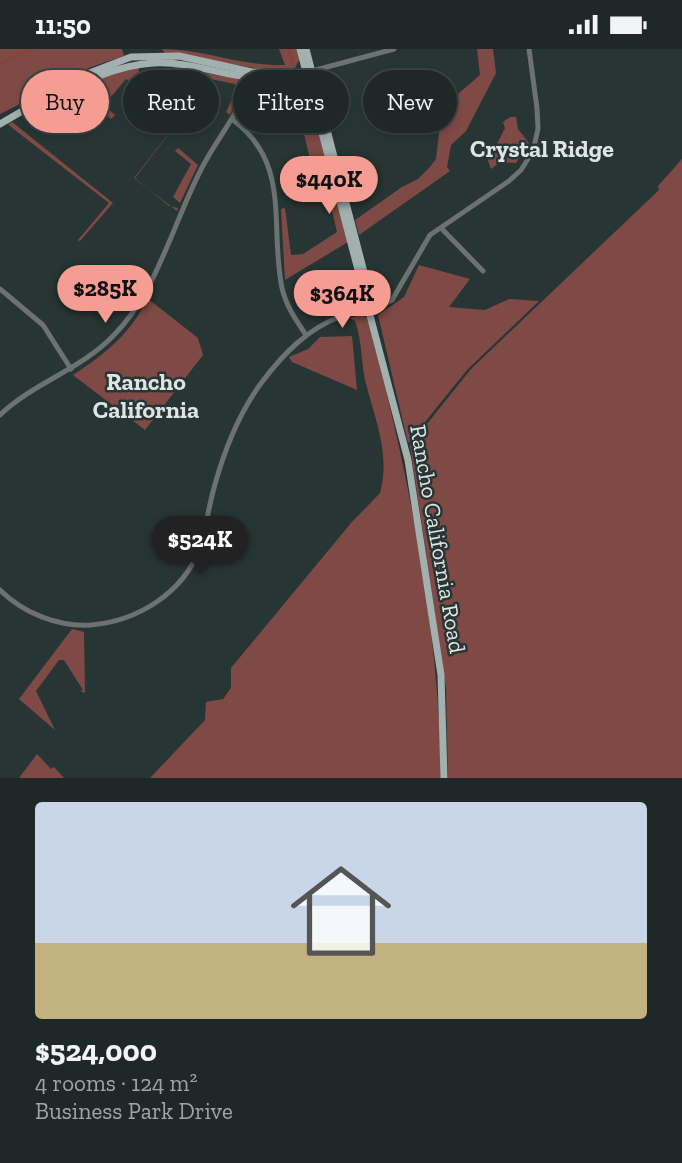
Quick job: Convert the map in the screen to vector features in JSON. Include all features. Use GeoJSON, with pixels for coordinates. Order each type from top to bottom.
{"type":"FeatureCollection","features":[{"type":"Feature","properties":{"kind":"main road"},"geometry":{"type":"LineString","coordinates":[[97,70],[156,49]]}},
{"type":"Feature","properties":{"kind":"main road","name":"Rancho California Road"},"geometry":{"type":"LineString","coordinates":[[300,49],[309,70]]}},
{"type":"Feature","properties":{"kind":"main road","name":"Rancho California Road"},"geometry":{"type":"LineString","coordinates":[[306,49],[309,70]]}},
{"type":"Feature","properties":{"kind":"main road"},"geometry":{"type":"LineString","coordinates":[[131,57],[179,56],[243,70]]}},
{"type":"Feature","properties":{"kind":"main road"},"geometry":{"type":"LineString","coordinates":[[109,72],[144,64],[177,64],[233,75]]}},
{"type":"Feature","properties":{"kind":"main road"},"geometry":{"type":"LineString","coordinates":[[0,124],[21,112]]}},
{"type":"Feature","properties":{"kind":"main road","name":"Rancho California Road"},"geometry":{"type":"LineString","coordinates":[[326,133],[366,277],[370,309],[406,448],[420,524],[441,674],[444,778]]}},
{"type":"Feature","properties":{"kind":"street"},"geometry":{"type":"LineString","coordinates":[[361,49],[363,58]]}},
{"type":"Feature","properties":{"kind":"street"},"geometry":{"type":"LineString","coordinates":[[313,70],[394,49]]}},
{"type":"Feature","properties":{"kind":"street"},"geometry":{"type":"LineString","coordinates":[[0,590],[14,602],[43,617],[86,625],[134,615],[166,595],[190,568],[198,552],[223,461],[244,409],[284,354],[306,335],[338,317],[386,304],[398,294],[420,249],[430,235],[521,170],[533,151],[538,129],[529,49]]}},
{"type":"Feature","properties":{"kind":"street"},"geometry":{"type":"LineString","coordinates":[[0,415],[13,402],[71,369],[114,336],[133,312],[205,162],[233,120]]}},
{"type":"Feature","properties":{"kind":"street"},"geometry":{"type":"LineString","coordinates":[[249,133],[266,156],[275,197],[282,290],[290,311],[306,335]]}},
{"type":"Feature","properties":{"kind":"street"},"geometry":{"type":"LineString","coordinates":[[441,228],[483,271]]}},
{"type":"Feature","properties":{"kind":"street"},"geometry":{"type":"LineString","coordinates":[[0,289],[43,325],[71,369]]}},
{"type":"Feature","properties":{"kind":"shaded area"},"geometry":{"type":"Polygon","coordinates":[[[0,49],[122,49],[124,56],[85,70],[21,70],[21,104],[0,114],[0,49]]]}},
{"type":"Feature","properties":{"kind":"shaded area"},"geometry":{"type":"Polygon","coordinates":[[[162,49],[269,65],[285,65],[279,49],[297,49],[300,58],[295,68],[261,69],[165,53],[162,49]]]}},
{"type":"Feature","properties":{"kind":"shaded area"},"geometry":{"type":"Polygon","coordinates":[[[477,49],[493,49],[496,73],[466,131],[451,145],[447,167],[450,171],[359,235],[355,220],[418,179],[430,167],[436,159],[439,133],[457,133],[457,96],[480,75],[477,49]]]}},
{"type":"Feature","properties":{"kind":"shaded area"},"geometry":{"type":"Polygon","coordinates":[[[123,71],[123,83],[109,99],[109,75],[123,71]]]}},
{"type":"Feature","properties":{"kind":"shaded area"},"geometry":{"type":"Polygon","coordinates":[[[219,75],[233,78],[233,84],[219,81],[219,75]]]}},
{"type":"Feature","properties":{"kind":"shaded area"},"geometry":{"type":"Polygon","coordinates":[[[233,97],[230,115],[226,112],[233,97]]]}},
{"type":"Feature","properties":{"kind":"shaded area"},"geometry":{"type":"Polygon","coordinates":[[[510,117],[516,117],[518,129],[529,143],[516,163],[500,162],[491,169],[485,153],[493,152],[505,128],[503,122],[510,117]]]}},
{"type":"Feature","properties":{"kind":"shaded area"},"geometry":{"type":"Polygon","coordinates":[[[12,122],[21,129],[21,133],[26,133],[113,203],[80,241],[78,240],[109,203],[8,124],[12,122]]]}},
{"type":"Feature","properties":{"kind":"shaded area"},"geometry":{"type":"Polygon","coordinates":[[[170,133],[135,178],[149,189],[134,178],[170,133]]]}},
{"type":"Feature","properties":{"kind":"shaded area"},"geometry":{"type":"Polygon","coordinates":[[[304,133],[320,133],[348,242],[285,280],[281,209],[285,208],[291,255],[303,254],[337,232],[329,198],[320,199],[304,133]]]}},
{"type":"Feature","properties":{"kind":"shaded area"},"geometry":{"type":"Polygon","coordinates":[[[178,148],[198,165],[180,203],[173,197],[191,164],[175,151],[178,148]]]}},
{"type":"Feature","properties":{"kind":"shaded area"},"geometry":{"type":"Polygon","coordinates":[[[682,159],[682,778],[448,778],[446,689],[410,445],[471,369],[659,190],[658,186],[682,159]]]}},
{"type":"Feature","properties":{"kind":"shaded area"},"geometry":{"type":"Polygon","coordinates":[[[419,265],[470,279],[449,307],[485,310],[509,299],[539,301],[467,370],[408,443],[378,315],[404,297],[419,265]]]}},
{"type":"Feature","properties":{"kind":"shaded area"},"geometry":{"type":"Polygon","coordinates":[[[147,298],[198,338],[203,355],[145,430],[73,375],[126,332],[147,298]]]}},
{"type":"Feature","properties":{"kind":"shaded area"},"geometry":{"type":"Polygon","coordinates":[[[362,315],[368,318],[396,431],[418,546],[434,661],[441,778],[150,778],[205,720],[206,702],[223,699],[231,688],[231,668],[351,523],[380,493],[384,464],[382,449],[365,380],[357,328],[355,321],[350,318],[362,315]]]}},
{"type":"Feature","properties":{"kind":"shaded area"},"geometry":{"type":"Polygon","coordinates":[[[352,336],[357,390],[292,362],[289,357],[308,349],[320,337],[352,336]]]}},
{"type":"Feature","properties":{"kind":"shaded area"},"geometry":{"type":"Polygon","coordinates":[[[72,629],[84,632],[85,693],[80,691],[83,690],[64,660],[59,660],[36,691],[55,730],[19,699],[72,629]]]}},
{"type":"Feature","properties":{"kind":"shaded area"},"geometry":{"type":"Polygon","coordinates":[[[37,754],[51,769],[54,767],[64,778],[19,778],[37,754]]]}},
{"type":"Feature","properties":{"kind":"waterway"},"geometry":{"type":"LineString","coordinates":[[0,63],[34,49]]}},
{"type":"Feature","properties":{"kind":"waterway"},"geometry":{"type":"LineString","coordinates":[[288,49],[293,63]]}},
{"type":"Feature","properties":{"kind":"district","name":"Crystal Ridge"},"geometry":{"type":"Point","coordinates":[542,149]}},
{"type":"Feature","properties":{"kind":"district","name":"Rancho California"},"geometry":{"type":"Point","coordinates":[146,396]}}]}
